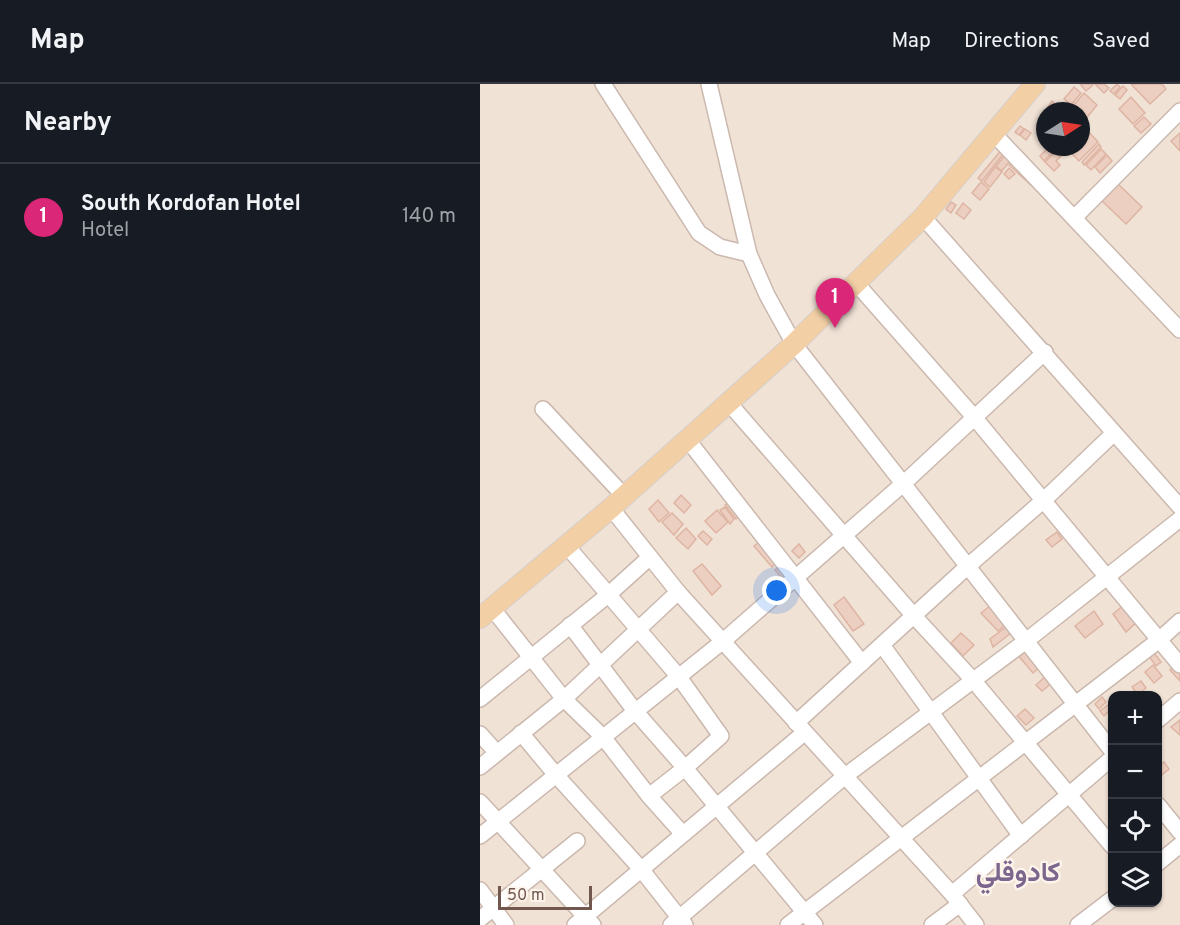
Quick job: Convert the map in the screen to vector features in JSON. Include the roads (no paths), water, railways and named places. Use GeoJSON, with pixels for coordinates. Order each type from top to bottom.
{"type":"FeatureCollection","features":[{"type":"Feature","properties":{"kind":"main road"},"geometry":{"type":"LineString","coordinates":[[486,613],[617,502],[794,344],[923,217],[1035,84]]}},
{"type":"Feature","properties":{"kind":"street"},"geometry":{"type":"LineString","coordinates":[[603,84],[699,233],[720,247],[749,254]]}},
{"type":"Feature","properties":{"kind":"street"},"geometry":{"type":"LineString","coordinates":[[709,84],[749,254],[767,295],[794,344],[1108,745]]}},
{"type":"Feature","properties":{"kind":"street"},"geometry":{"type":"LineString","coordinates":[[1074,218],[1180,111]]}},
{"type":"Feature","properties":{"kind":"street"},"geometry":{"type":"LineString","coordinates":[[994,134],[1180,330]]}},
{"type":"Feature","properties":{"kind":"street"},"geometry":{"type":"LineString","coordinates":[[923,217],[1045,352],[1114,433],[1178,501]]}},
{"type":"Feature","properties":{"kind":"street"},"geometry":{"type":"LineString","coordinates":[[856,283],[974,417],[1180,665]]}},
{"type":"Feature","properties":{"kind":"street"},"geometry":{"type":"LineString","coordinates":[[480,836],[722,642],[904,483],[1045,352]]}},
{"type":"Feature","properties":{"kind":"street"},"geometry":{"type":"LineString","coordinates":[[728,402],[973,680],[1108,840]]}},
{"type":"Feature","properties":{"kind":"street"},"geometry":{"type":"LineString","coordinates":[[543,410],[617,502],[649,558],[722,642],[901,837],[976,925]]}},
{"type":"Feature","properties":{"kind":"street"},"geometry":{"type":"LineString","coordinates":[[480,802],[584,922],[641,869],[716,806],[800,728],[862,663],[1044,500],[1114,433]]}},
{"type":"Feature","properties":{"kind":"street"},"geometry":{"type":"LineString","coordinates":[[687,439],[862,663]]}},
{"type":"Feature","properties":{"kind":"street"},"geometry":{"type":"LineString","coordinates":[[521,733],[641,869],[678,923],[845,777],[1026,640],[1180,519]]}},
{"type":"Feature","properties":{"kind":"street"},"geometry":{"type":"LineString","coordinates":[[566,545],[679,677],[721,736],[650,796]]}},
{"type":"Feature","properties":{"kind":"street"},"geometry":{"type":"LineString","coordinates":[[480,699],[608,595],[649,558]]}},
{"type":"Feature","properties":{"kind":"street"},"geometry":{"type":"LineString","coordinates":[[480,767],[564,699],[678,592]]}},
{"type":"Feature","properties":{"kind":"street"},"geometry":{"type":"LineString","coordinates":[[486,613],[532,656],[564,699],[603,737],[682,833]]}},
{"type":"Feature","properties":{"kind":"street"},"geometry":{"type":"LineString","coordinates":[[788,925],[1159,640],[1180,621]]}},
{"type":"Feature","properties":{"kind":"street"},"geometry":{"type":"LineString","coordinates":[[570,625],[635,711],[816,925]]}},
{"type":"Feature","properties":{"kind":"street"},"geometry":{"type":"LineString","coordinates":[[882,645],[1021,836]]}},
{"type":"Feature","properties":{"kind":"street"},"geometry":{"type":"LineString","coordinates":[[1162,717],[1180,701]]}},
{"type":"Feature","properties":{"kind":"street"},"geometry":{"type":"LineString","coordinates":[[480,734],[497,753]]}},
{"type":"Feature","properties":{"kind":"street"},"geometry":{"type":"LineString","coordinates":[[932,925],[1021,836],[1108,762]]}},
{"type":"Feature","properties":{"kind":"street"},"geometry":{"type":"LineString","coordinates":[[1162,810],[1180,832]]}},
{"type":"Feature","properties":{"kind":"street"},"geometry":{"type":"LineString","coordinates":[[480,919],[577,841]]}},
{"type":"Feature","properties":{"kind":"street"},"geometry":{"type":"LineString","coordinates":[[1162,860],[1180,845]]}},
{"type":"Feature","properties":{"kind":"street"},"geometry":{"type":"LineString","coordinates":[[480,890],[506,925]]}},
{"type":"Feature","properties":{"kind":"street"},"geometry":{"type":"LineString","coordinates":[[1078,925],[1108,903]]}},
{"type":"Feature","properties":{"kind":"place","name":"South Kordofan Hotel"},"geometry":{"type":"Point","coordinates":[835,328]}},
{"type":"Feature","properties":{"kind":"district","name":"كادوقلي"},"geometry":{"type":"Point","coordinates":[1018,872]}}]}
